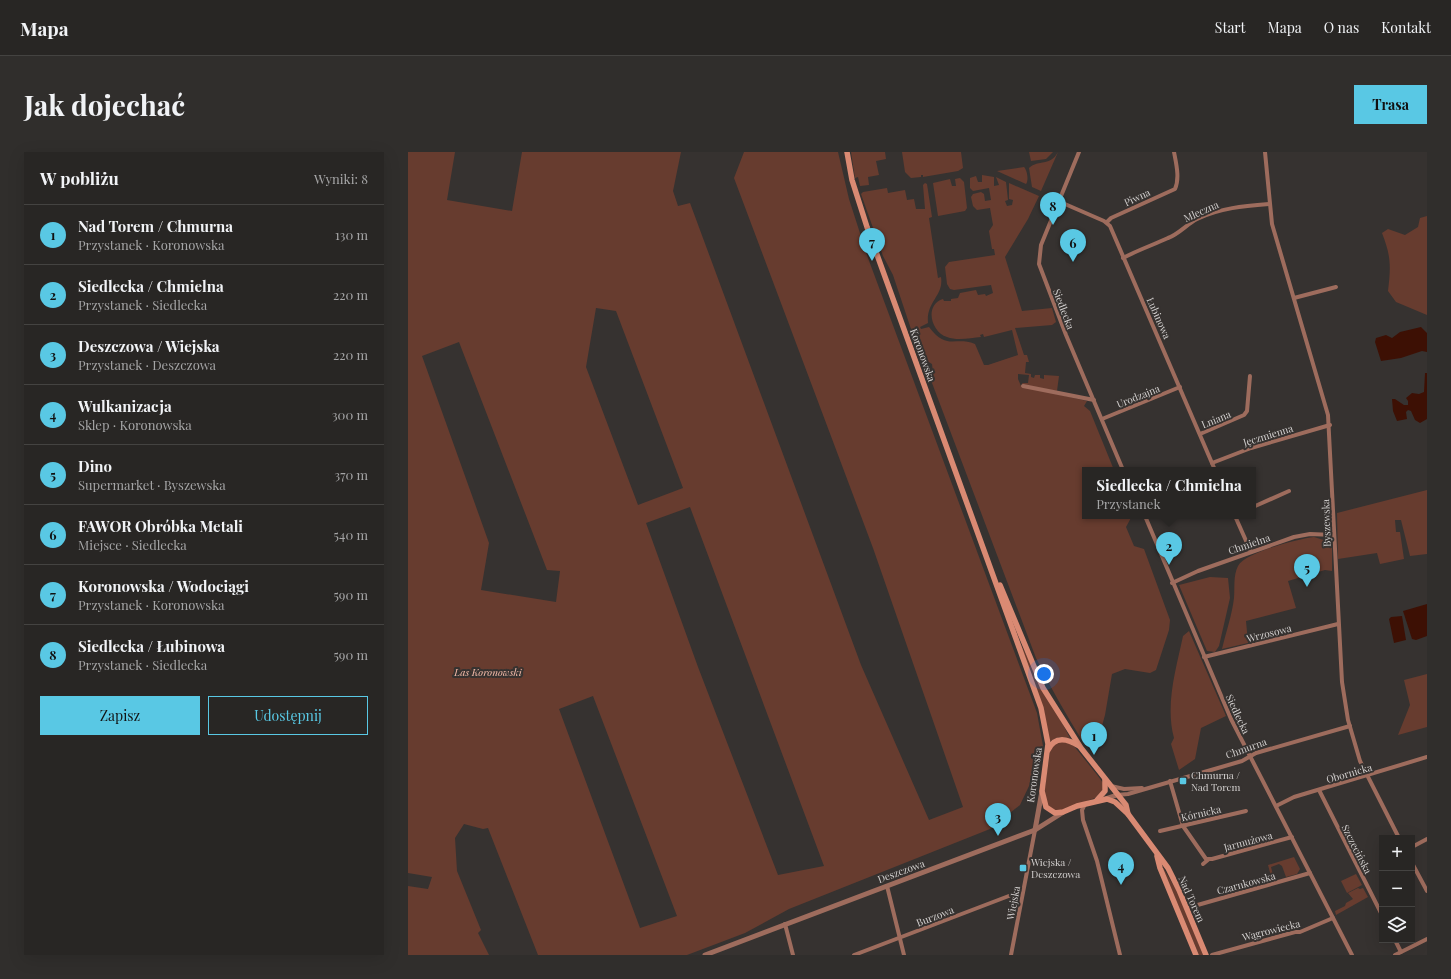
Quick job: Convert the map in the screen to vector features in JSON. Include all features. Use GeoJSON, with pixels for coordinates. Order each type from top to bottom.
{"type":"FeatureCollection","features":[{"type":"Feature","properties":{"kind":"main road","name":"Koronowska"},"geometry":{"type":"LineString","coordinates":[[847,152],[852,180],[867,227],[1041,708],[1047,733],[1048,750],[1042,790]]}},
{"type":"Feature","properties":{"kind":"main road","name":"Koronowska"},"geometry":{"type":"LineString","coordinates":[[989,563],[1044,688],[1082,748],[1104,779],[1118,795]]}},
{"type":"Feature","properties":{"kind":"main road"},"geometry":{"type":"LineString","coordinates":[[1048,750],[1054,742],[1063,739],[1071,741],[1082,748]]}},
{"type":"Feature","properties":{"kind":"main road"},"geometry":{"type":"LineString","coordinates":[[1095,802],[1105,791],[1104,779]]}},
{"type":"Feature","properties":{"kind":"main road"},"geometry":{"type":"LineString","coordinates":[[1042,790],[1046,807],[1055,813],[1063,812]]}},
{"type":"Feature","properties":{"kind":"main road","name":"Nad Torem"},"geometry":{"type":"LineString","coordinates":[[1118,795],[1126,805],[1128,814]]}},
{"type":"Feature","properties":{"kind":"main road","name":"Deszczowa"},"geometry":{"type":"LineString","coordinates":[[1063,812],[1102,800]]}},
{"type":"Feature","properties":{"kind":"main road","name":"Nad Torem"},"geometry":{"type":"LineString","coordinates":[[1102,800],[1113,801],[1128,814],[1168,868],[1187,908],[1206,955]]}},
{"type":"Feature","properties":{"kind":"main road","name":"Nad Torem"},"geometry":{"type":"LineString","coordinates":[[1157,854],[1160,868],[1196,955]]}},
{"type":"Feature","properties":{"kind":"street","name":"Siedlecka"},"geometry":{"type":"LineString","coordinates":[[1079,152],[1041,245],[1039,264],[1066,335],[1122,467]]}},
{"type":"Feature","properties":{"kind":"street","name":"Piwna"},"geometry":{"type":"LineString","coordinates":[[1107,222],[1111,218],[1175,189],[1177,170],[1174,152]]}},
{"type":"Feature","properties":{"kind":"street","name":"Byszewska"},"geometry":{"type":"LineString","coordinates":[[1265,152],[1272,224],[1330,425],[1338,624],[1342,682],[1350,726],[1360,761],[1398,835]]}},
{"type":"Feature","properties":{"kind":"street"},"geometry":{"type":"LineString","coordinates":[[1058,201],[1107,222]]}},
{"type":"Feature","properties":{"kind":"street","name":"Mleczna"},"geometry":{"type":"LineString","coordinates":[[1123,258],[1136,251],[1171,237],[1187,225],[1205,216],[1228,208],[1269,204]]}},
{"type":"Feature","properties":{"kind":"street","name":"Łubinowa"},"geometry":{"type":"LineString","coordinates":[[1107,222],[1214,467]]}},
{"type":"Feature","properties":{"kind":"street"},"geometry":{"type":"LineString","coordinates":[[1294,298],[1336,287]]}},
{"type":"Feature","properties":{"kind":"street","name":"Lniana"},"geometry":{"type":"LineString","coordinates":[[1200,434],[1244,415],[1247,411],[1250,376]]}},
{"type":"Feature","properties":{"kind":"street"},"geometry":{"type":"LineString","coordinates":[[1023,386],[1094,400]]}},
{"type":"Feature","properties":{"kind":"street","name":"Urodzajna"},"geometry":{"type":"LineString","coordinates":[[1102,419],[1180,387]]}},
{"type":"Feature","properties":{"kind":"street","name":"Jęczmienna"},"geometry":{"type":"LineString","coordinates":[[1212,463],[1251,448],[1330,425]]}},
{"type":"Feature","properties":{"kind":"street"},"geometry":{"type":"LineString","coordinates":[[1256,506],[1289,491]]}},
{"type":"Feature","properties":{"kind":"street","name":"Siedlecka"},"geometry":{"type":"LineString","coordinates":[[1146,519],[1172,583],[1231,719],[1352,955]]}},
{"type":"Feature","properties":{"kind":"street"},"geometry":{"type":"LineString","coordinates":[[1236,519],[1251,552]]}},
{"type":"Feature","properties":{"kind":"street","name":"Chmielna"},"geometry":{"type":"LineString","coordinates":[[1172,583],[1251,552],[1304,535],[1334,535]]}},
{"type":"Feature","properties":{"kind":"street","name":"Wrzosowa"},"geometry":{"type":"LineString","coordinates":[[1204,657],[1338,624]]}},
{"type":"Feature","properties":{"kind":"street","name":"Chmurna"},"geometry":{"type":"LineString","coordinates":[[1102,800],[1242,761],[1256,753],[1350,726]]}},
{"type":"Feature","properties":{"kind":"street","name":"Obornicka"},"geometry":{"type":"LineString","coordinates":[[1276,806],[1294,797],[1368,776],[1427,757]]}},
{"type":"Feature","properties":{"kind":"street"},"geometry":{"type":"LineString","coordinates":[[1170,781],[1184,826],[1202,854],[1208,859],[1203,864]]}},
{"type":"Feature","properties":{"kind":"street","name":"Chmurna"},"geometry":{"type":"LineString","coordinates":[[1110,786],[1124,789],[1148,787]]}},
{"type":"Feature","properties":{"kind":"street","name":"Koronowska"},"geometry":{"type":"LineString","coordinates":[[1035,830],[1042,790]]}},
{"type":"Feature","properties":{"kind":"street","name":"Szczecińska"},"geometry":{"type":"LineString","coordinates":[[1319,790],[1379,909]]}},
{"type":"Feature","properties":{"kind":"street"},"geometry":{"type":"LineString","coordinates":[[1085,804],[1082,810],[1084,822],[1097,861],[1120,955]]}},
{"type":"Feature","properties":{"kind":"street","name":"Kórnicka"},"geometry":{"type":"LineString","coordinates":[[1160,831],[1246,811]]}},
{"type":"Feature","properties":{"kind":"street","name":"Deszczowa"},"geometry":{"type":"LineString","coordinates":[[705,955],[1035,830],[1063,812]]}},
{"type":"Feature","properties":{"kind":"street","name":"Wiejska"},"geometry":{"type":"LineString","coordinates":[[1011,955],[1035,830]]}},
{"type":"Feature","properties":{"kind":"street","name":"Jarmużowa"},"geometry":{"type":"LineString","coordinates":[[1208,859],[1292,837]]}},
{"type":"Feature","properties":{"kind":"street"},"geometry":{"type":"LineString","coordinates":[[1415,846],[1427,840]]}},
{"type":"Feature","properties":{"kind":"street"},"geometry":{"type":"LineString","coordinates":[[1415,868],[1427,891]]}},
{"type":"Feature","properties":{"kind":"street","name":"Czarnkowska"},"geometry":{"type":"LineString","coordinates":[[1187,908],[1310,873]]}},
{"type":"Feature","properties":{"kind":"street"},"geometry":{"type":"LineString","coordinates":[[887,886],[904,955]]}},
{"type":"Feature","properties":{"kind":"street","name":"Burzowa"},"geometry":{"type":"LineString","coordinates":[[854,955],[1014,894],[1022,895]]}},
{"type":"Feature","properties":{"kind":"street","name":"Wągrowiecka"},"geometry":{"type":"LineString","coordinates":[[1212,955],[1287,934],[1300,932],[1333,918]]}},
{"type":"Feature","properties":{"kind":"street"},"geometry":{"type":"LineString","coordinates":[[785,924],[793,955]]}},
{"type":"Feature","properties":{"kind":"street"},"geometry":{"type":"LineString","coordinates":[[1396,955],[1427,939]]}},
{"type":"Feature","properties":{"kind":"street"},"geometry":{"type":"LineString","coordinates":[[1396,943],[1401,952]]}},
{"type":"Feature","properties":{"kind":"green space","name":"Las Koronowski"},"geometry":{"type":"Polygon","coordinates":[[[408,152],[455,152],[447,200],[512,211],[522,152],[681,152],[673,191],[678,206],[690,203],[861,665],[929,820],[963,807],[873,548],[734,178],[744,152],[838,152],[849,199],[868,258],[1037,713],[1043,746],[1038,767],[1020,805],[990,829],[789,909],[745,933],[687,955],[538,955],[488,828],[483,829],[464,824],[455,838],[457,871],[481,930],[478,933],[489,955],[408,955],[408,886],[428,889],[432,877],[408,873],[408,152]],[[596,308],[586,367],[638,505],[683,488],[616,311],[596,308]],[[459,342],[422,356],[489,543],[481,590],[556,602],[560,571],[547,570],[459,342]],[[690,507],[646,523],[698,667],[778,875],[824,866],[690,507]],[[593,696],[559,709],[640,928],[677,916],[593,696]]]}},
{"type":"Feature","properties":{"kind":"green space"},"geometry":{"type":"Polygon","coordinates":[[[851,152],[885,152],[886,159],[876,161],[879,175],[868,177],[869,185],[860,186],[858,177],[855,178],[851,152]]]}},
{"type":"Feature","properties":{"kind":"green space"},"geometry":{"type":"Polygon","coordinates":[[[902,152],[961,152],[963,168],[958,171],[923,177],[923,175],[921,175],[921,177],[911,178],[905,172],[902,152]]]}},
{"type":"Feature","properties":{"kind":"green space"},"geometry":{"type":"Polygon","coordinates":[[[1029,152],[1053,152],[1046,159],[1031,161],[1029,152]]]}},
{"type":"Feature","properties":{"kind":"green space"},"geometry":{"type":"Polygon","coordinates":[[[1058,152],[1041,191],[1032,187],[1029,168],[1033,165],[1052,160],[1058,152]]]}},
{"type":"Feature","properties":{"kind":"green space"},"geometry":{"type":"Polygon","coordinates":[[[1024,167],[1027,175],[1026,184],[997,171],[1024,167]]]}},
{"type":"Feature","properties":{"kind":"green space"},"geometry":{"type":"Polygon","coordinates":[[[982,175],[994,177],[994,186],[999,185],[996,177],[1006,182],[1008,200],[1005,201],[1007,206],[1012,205],[1013,200],[1009,199],[1009,183],[1039,196],[1028,219],[1005,257],[1022,311],[1052,308],[1056,322],[1052,325],[1015,328],[1024,355],[1027,355],[1029,362],[1026,362],[1025,373],[1031,374],[1031,377],[1034,378],[1035,375],[1040,375],[1040,378],[1044,379],[1044,375],[1059,376],[1057,391],[1023,385],[1022,383],[1028,383],[1029,375],[1018,374],[1018,379],[1021,386],[1087,401],[1084,406],[1090,411],[1113,467],[1082,467],[1082,519],[1130,519],[1126,527],[1134,546],[1144,549],[1170,620],[1169,630],[1156,670],[1150,673],[1125,669],[1112,674],[1105,715],[1095,751],[1087,740],[1083,742],[1058,700],[1036,658],[929,375],[933,372],[932,364],[922,358],[893,275],[883,256],[861,194],[863,192],[887,188],[888,193],[905,190],[907,200],[914,199],[916,209],[925,209],[923,185],[925,183],[927,184],[932,217],[929,218],[938,278],[941,277],[941,284],[928,315],[928,323],[920,327],[921,329],[929,327],[941,339],[946,341],[962,341],[975,344],[984,365],[988,365],[1018,355],[1012,330],[984,337],[983,334],[980,335],[981,337],[955,339],[941,334],[937,330],[932,318],[933,307],[937,302],[943,299],[944,301],[951,301],[951,299],[958,298],[960,293],[976,290],[978,295],[985,294],[986,296],[993,293],[991,285],[954,290],[950,289],[947,284],[945,267],[949,262],[995,255],[994,249],[992,249],[989,231],[993,225],[990,208],[977,210],[973,206],[971,197],[973,194],[981,192],[984,194],[985,201],[991,200],[989,188],[973,191],[970,188],[970,178],[976,176],[978,182],[982,182],[982,175]]]}},
{"type":"Feature","properties":{"kind":"green space"},"geometry":{"type":"Polygon","coordinates":[[[960,178],[964,182],[967,208],[965,211],[938,216],[933,183],[950,179],[952,186],[956,186],[955,179],[960,178]]]}},
{"type":"Feature","properties":{"kind":"green space"},"geometry":{"type":"Polygon","coordinates":[[[1427,216],[1427,315],[1396,302],[1388,291],[1390,261],[1382,233],[1388,229],[1405,235],[1418,227],[1420,218],[1427,216]]]}},
{"type":"Feature","properties":{"kind":"green space"},"geometry":{"type":"Polygon","coordinates":[[[1427,490],[1427,554],[1410,556],[1401,520],[1395,520],[1396,532],[1400,532],[1404,559],[1380,564],[1377,553],[1338,559],[1337,513],[1427,490]]]}},
{"type":"Feature","properties":{"kind":"green space"},"geometry":{"type":"Polygon","coordinates":[[[1314,537],[1330,542],[1332,547],[1332,571],[1325,570],[1288,581],[1296,608],[1246,621],[1248,643],[1222,649],[1233,604],[1236,570],[1238,566],[1243,561],[1261,551],[1296,540],[1314,537]]]}},
{"type":"Feature","properties":{"kind":"green space"},"geometry":{"type":"Polygon","coordinates":[[[1210,577],[1228,578],[1230,598],[1219,646],[1215,652],[1207,651],[1179,585],[1210,577]]]}},
{"type":"Feature","properties":{"kind":"green space"},"geometry":{"type":"Polygon","coordinates":[[[1189,631],[1226,716],[1201,728],[1195,759],[1179,770],[1171,744],[1174,738],[1171,700],[1172,687],[1183,636],[1189,631]]]}},
{"type":"Feature","properties":{"kind":"green space"},"geometry":{"type":"Polygon","coordinates":[[[1020,643],[1070,738],[1059,737],[1049,742],[1044,711],[1020,643]]]}},
{"type":"Feature","properties":{"kind":"green space"},"geometry":{"type":"Polygon","coordinates":[[[1427,674],[1427,727],[1398,735],[1410,705],[1404,680],[1427,674]]]}},
{"type":"Feature","properties":{"kind":"green space"},"geometry":{"type":"Polygon","coordinates":[[[1063,741],[1074,746],[1103,783],[1102,791],[1095,798],[1063,810],[1055,811],[1049,808],[1044,795],[1050,751],[1054,744],[1063,741]]]}},
{"type":"Feature","properties":{"kind":"green space"},"geometry":{"type":"Polygon","coordinates":[[[1294,857],[1300,869],[1297,874],[1286,877],[1282,866],[1279,864],[1271,867],[1274,879],[1272,880],[1268,865],[1294,857]]]}},
{"type":"Feature","properties":{"kind":"green space"},"geometry":{"type":"Polygon","coordinates":[[[1161,864],[1178,893],[1203,955],[1199,955],[1161,864]]]}},
{"type":"Feature","properties":{"kind":"green space"},"geometry":{"type":"Polygon","coordinates":[[[1356,874],[1362,885],[1347,893],[1341,881],[1356,874]]]}},
{"type":"Feature","properties":{"kind":"green space"},"geometry":{"type":"Polygon","coordinates":[[[1358,888],[1363,888],[1368,897],[1336,915],[1335,911],[1345,906],[1346,903],[1353,899],[1348,893],[1358,888]]]}},
{"type":"Feature","properties":{"kind":"shaded area"},"geometry":{"type":"Polygon","coordinates":[[[1421,327],[1427,333],[1427,352],[1422,351],[1401,358],[1381,361],[1375,342],[1376,338],[1386,335],[1392,338],[1400,332],[1421,327]]]}},
{"type":"Feature","properties":{"kind":"shaded area"},"geometry":{"type":"Polygon","coordinates":[[[1425,373],[1427,373],[1427,419],[1420,423],[1415,420],[1411,411],[1408,410],[1406,412],[1407,419],[1397,421],[1393,411],[1392,399],[1395,399],[1404,405],[1408,405],[1406,398],[1412,393],[1419,394],[1424,392],[1425,373]]]}},
{"type":"Feature","properties":{"kind":"shaded area"},"geometry":{"type":"Polygon","coordinates":[[[1427,604],[1427,636],[1416,640],[1412,639],[1403,611],[1427,604]]]}},
{"type":"Feature","properties":{"kind":"shaded area"},"geometry":{"type":"Polygon","coordinates":[[[1402,616],[1406,640],[1394,643],[1389,619],[1391,617],[1402,616]]]}},
{"type":"Feature","properties":{"kind":"place","name":"Siedlecka / Łubinowa"},"geometry":{"type":"Point","coordinates":[1053,225]}},
{"type":"Feature","properties":{"kind":"place","name":"Koronowska / Wodociągi"},"geometry":{"type":"Point","coordinates":[872,261]}},
{"type":"Feature","properties":{"kind":"place","name":"FAWOR Obróbka Metali"},"geometry":{"type":"Point","coordinates":[1073,262]}},
{"type":"Feature","properties":{"kind":"place","name":"Siedlecka / Chmielna"},"geometry":{"type":"Point","coordinates":[1169,565]}},
{"type":"Feature","properties":{"kind":"place","name":"Dino"},"geometry":{"type":"Point","coordinates":[1307,587]}},
{"type":"Feature","properties":{"kind":"place","name":"Nad Torem / Chmurna"},"geometry":{"type":"Point","coordinates":[1094,755]}},
{"type":"Feature","properties":{"kind":"place","name":"Chmurna / Nad Torem"},"geometry":{"type":"Point","coordinates":[1183,781]}},
{"type":"Feature","properties":{"kind":"place","name":"Deszczowa / Wiejska"},"geometry":{"type":"Point","coordinates":[998,836]}},
{"type":"Feature","properties":{"kind":"place","name":"Wiejska / Deszczowa"},"geometry":{"type":"Point","coordinates":[1023,868]}},
{"type":"Feature","properties":{"kind":"place","name":"Wulkanizacja"},"geometry":{"type":"Point","coordinates":[1121,885]}}]}
